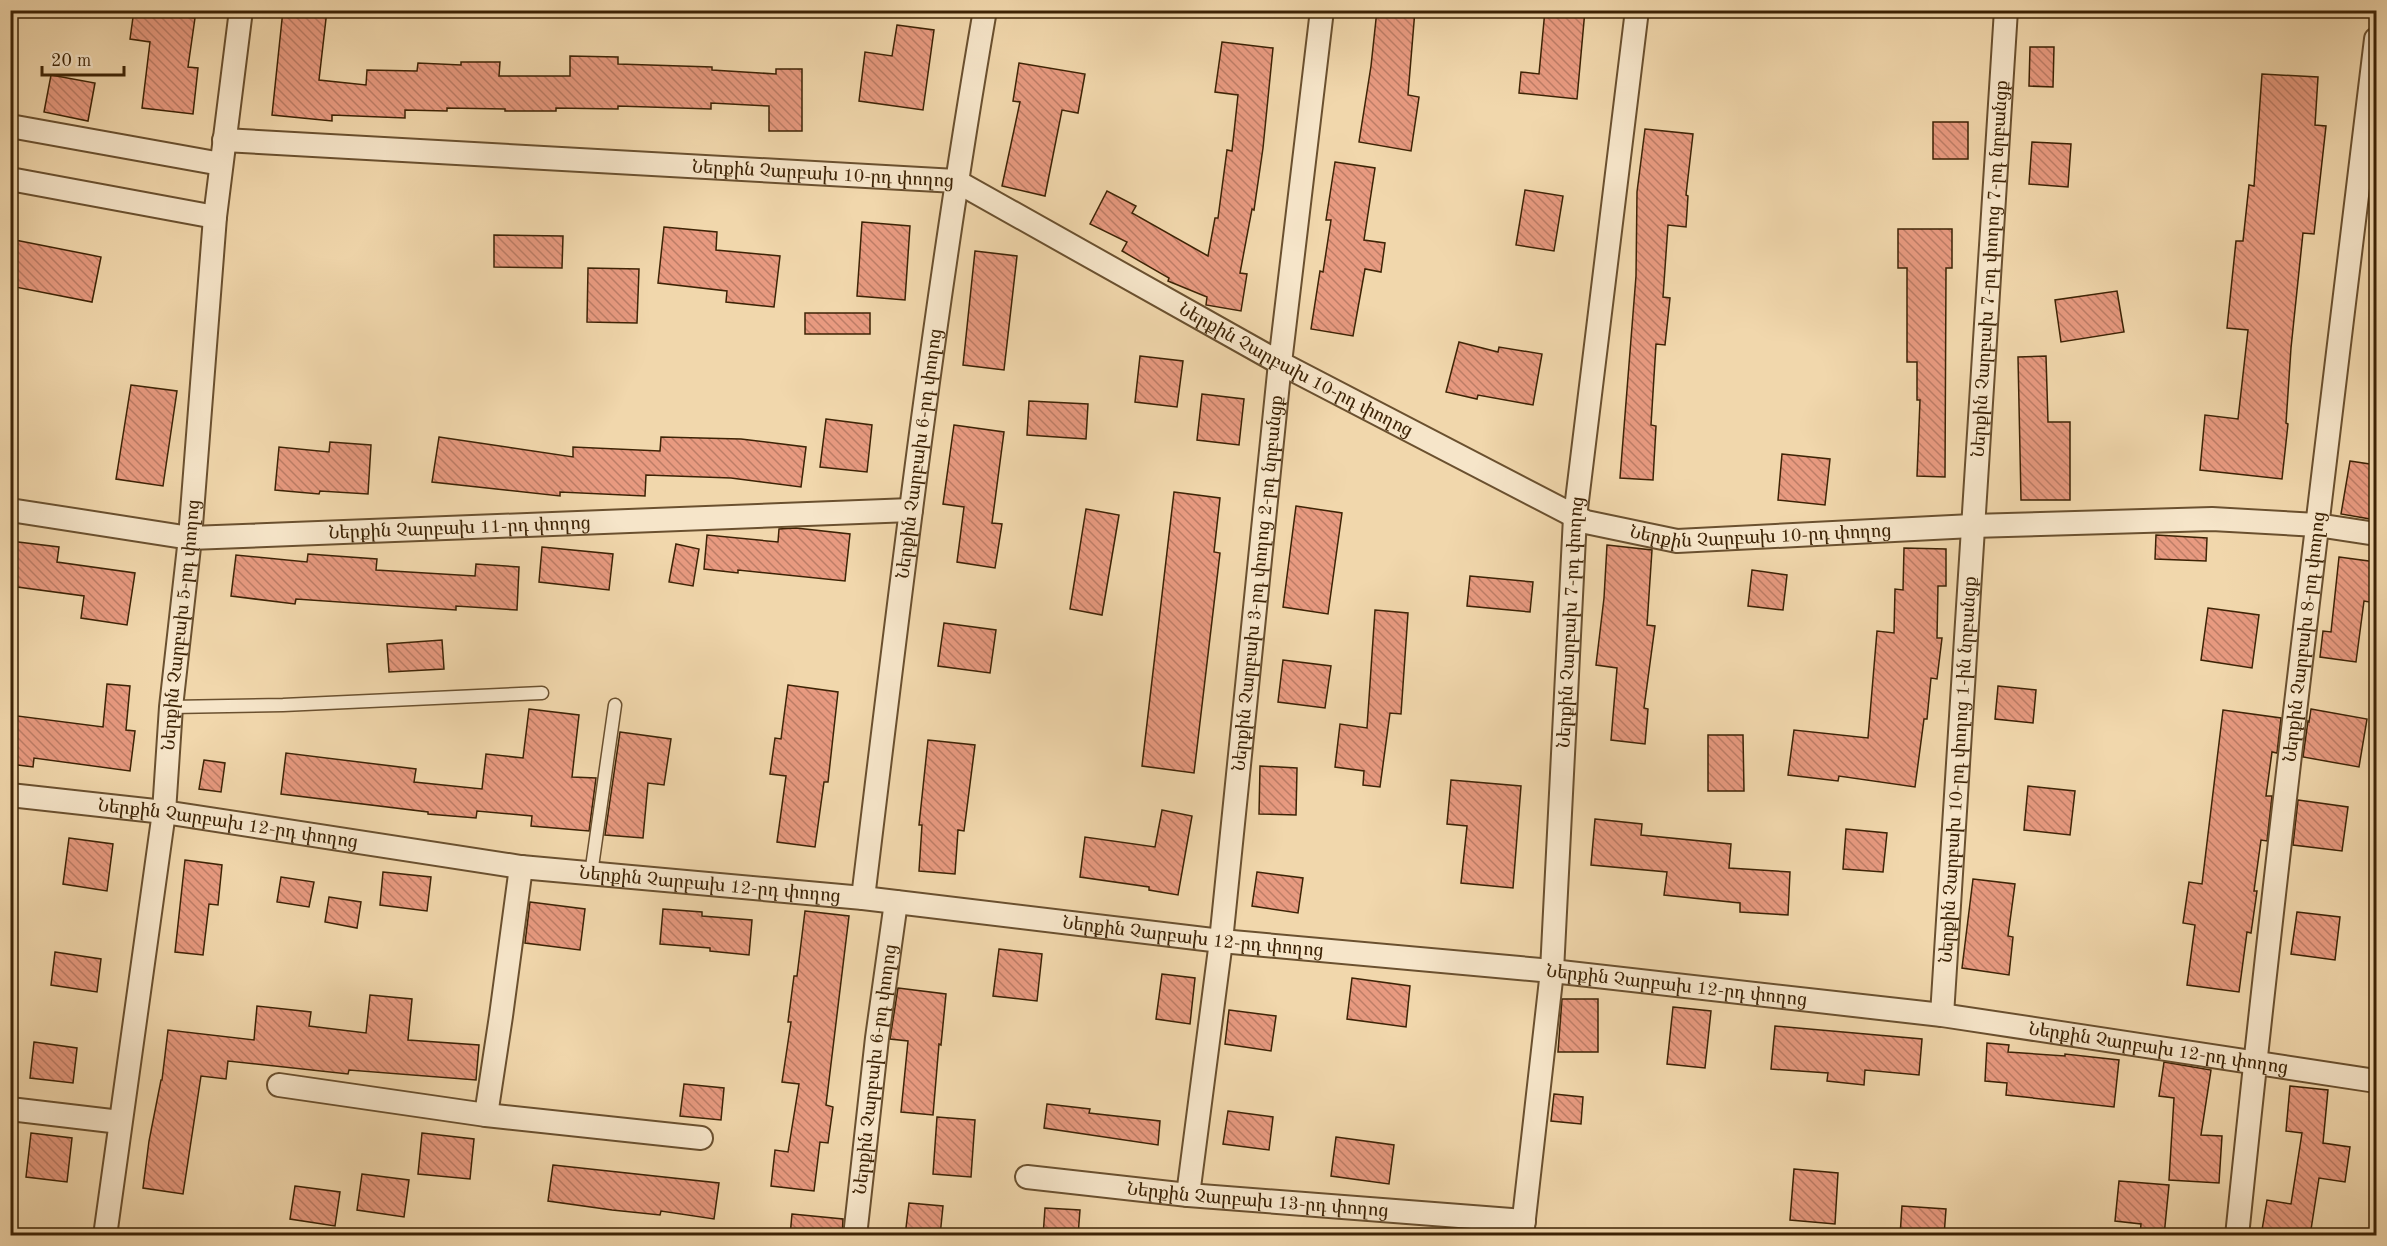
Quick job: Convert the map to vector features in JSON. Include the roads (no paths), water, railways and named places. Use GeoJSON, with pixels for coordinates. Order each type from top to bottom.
{"type":"FeatureCollection","features":[{"type":"Feature","properties":{"kind":"street","name":"Ներքին Չարբախ 5-րդ փողոց"},"geometry":{"type":"LineString","coordinates":[[105,1236],[164,812],[171,707],[190,538],[215,218],[241,10]]}},
{"type":"Feature","properties":{"kind":"street","name":"Ներքին Չարբախ 6-րդ փողոց"},"geometry":{"type":"LineString","coordinates":[[863,898],[911,510],[956,181],[985,10]]}},
{"type":"Feature","properties":{"kind":"street","name":"Ներքին Չարբախ 3-րդ փողոց 2-րդ նրբանցք"},"geometry":{"type":"LineString","coordinates":[[1188,1195],[1221,941],[1280,363],[1322,10]]}},
{"type":"Feature","properties":{"kind":"street","name":"Ներքին Չարբախ 7-րդ փողոց"},"geometry":{"type":"LineString","coordinates":[[1523,1228],[1552,971],[1575,517],[1637,10]]}},
{"type":"Feature","properties":{"kind":"street","name":"Ներքին Չարբախ 7-րդ փողոց 7-րդ նրբանցք"},"geometry":{"type":"LineString","coordinates":[[1972,526],[2006,10]]}},
{"type":"Feature","properties":{"kind":"street","name":"Ներքին Չարբախ 8-րդ փողոց"},"geometry":{"type":"LineString","coordinates":[[2237,1236],[2254,1063],[2376,39]]}},
{"type":"Feature","properties":{"kind":"street"},"geometry":{"type":"LineString","coordinates":[[10,126],[221,164]]}},
{"type":"Feature","properties":{"kind":"street","name":"Ներքին Չարբախ 10-րդ փողոց"},"geometry":{"type":"LineString","coordinates":[[224,140],[956,181],[1280,363],[1575,517],[1586,522],[1677,541],[1972,526],[2212,519],[2317,525],[2376,534]]}},
{"type":"Feature","properties":{"kind":"street"},"geometry":{"type":"LineString","coordinates":[[10,179],[215,218]]}},
{"type":"Feature","properties":{"kind":"street","name":"Ներքին Չարբախ 11-րդ փողոց"},"geometry":{"type":"LineString","coordinates":[[10,510],[190,538],[911,510]]}},
{"type":"Feature","properties":{"kind":"street","name":"Ներքին Չարբախ 10-րդ փողոց 1-ին նրբանցք"},"geometry":{"type":"LineString","coordinates":[[1942,1015],[1972,526]]}},
{"type":"Feature","properties":{"kind":"street","name":"Ներքին Չարբախ 12-րդ փողոց"},"geometry":{"type":"LineString","coordinates":[[10,795],[164,812],[520,867],[863,898],[1221,941],[1552,971],[1942,1015],[2376,1081]]}},
{"type":"Feature","properties":{"kind":"street"},"geometry":{"type":"LineString","coordinates":[[486,1115],[520,867]]}},
{"type":"Feature","properties":{"kind":"street","name":"Ներքին Չարբախ 6-րդ փողոց"},"geometry":{"type":"LineString","coordinates":[[855,1236],[877,1038],[896,902]]}},
{"type":"Feature","properties":{"kind":"street"},"geometry":{"type":"LineString","coordinates":[[279,1085],[486,1115],[701,1138]]}},
{"type":"Feature","properties":{"kind":"street"},"geometry":{"type":"LineString","coordinates":[[10,1109],[120,1122]]}},
{"type":"Feature","properties":{"kind":"street","name":"Ներքին Չարբախ 13-րդ փողոց"},"geometry":{"type":"LineString","coordinates":[[1027,1177],[1523,1228]]}},
{"type":"Feature","properties":{"kind":"lane"},"geometry":{"type":"LineString","coordinates":[[171,707],[283,705],[542,693]]}},
{"type":"Feature","properties":{"kind":"lane"},"geometry":{"type":"LineString","coordinates":[[591,874],[615,705]]}}]}
